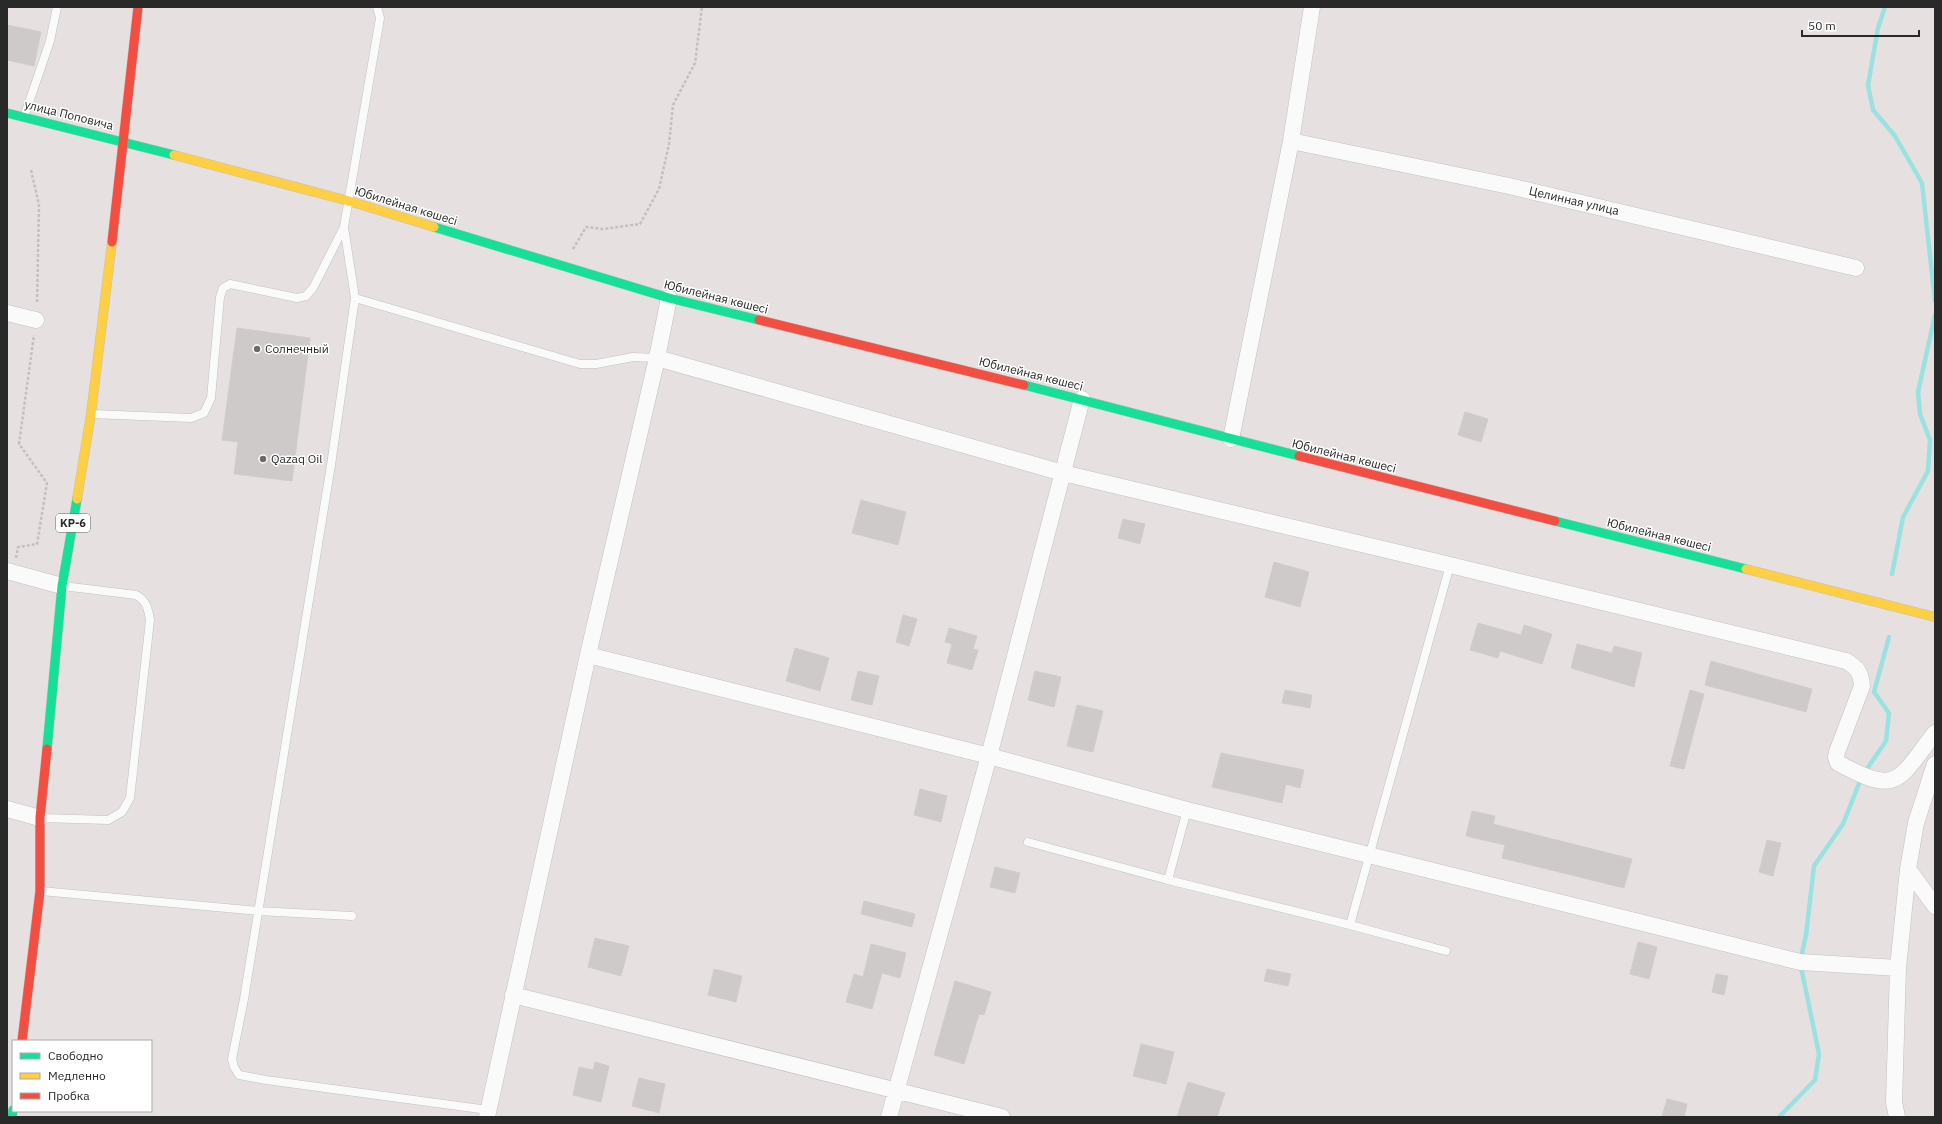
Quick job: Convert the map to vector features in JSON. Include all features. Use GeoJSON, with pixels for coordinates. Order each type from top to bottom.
{"type":"FeatureCollection","features":[{"type":"Feature","properties":{"kind":"main road","name":"KP-6"},"geometry":{"type":"LineString","coordinates":[[22,1040],[40,891],[40,818],[62,586],[91,414],[124,142],[138,7]]}},
{"type":"Feature","properties":{"kind":"main road","name":"улица Поповича"},"geometry":{"type":"LineString","coordinates":[[12,117],[124,142]]}},
{"type":"Feature","properties":{"kind":"main road","name":"Юбилейная көшесі"},"geometry":{"type":"LineString","coordinates":[[124,142],[349,202],[669,298],[1082,399],[1231,439],[1935,617]]}},
{"type":"Feature","properties":{"kind":"street"},"geometry":{"type":"LineString","coordinates":[[1231,439],[1291,141],[1312,7]]}},
{"type":"Feature","properties":{"kind":"street","name":"Целинная улица"},"geometry":{"type":"LineString","coordinates":[[1291,141],[1509,186],[1856,268]]}},
{"type":"Feature","properties":{"kind":"street"},"geometry":{"type":"LineString","coordinates":[[488,1113],[588,656],[657,358],[669,298]]}},
{"type":"Feature","properties":{"kind":"street"},"geometry":{"type":"LineString","coordinates":[[7,313],[36,320]]}},
{"type":"Feature","properties":{"kind":"street"},"geometry":{"type":"LineString","coordinates":[[657,358],[1063,473],[1846,661],[1857,667],[1861,675],[1862,686],[1836,757],[1838,763],[1862,776],[1878,781],[1895,779],[1904,773],[1935,733]]}},
{"type":"Feature","properties":{"kind":"street"},"geometry":{"type":"LineString","coordinates":[[889,1117],[989,756],[1082,399]]}},
{"type":"Feature","properties":{"kind":"street"},"geometry":{"type":"LineString","coordinates":[[10,572],[62,586]]}},
{"type":"Feature","properties":{"kind":"street"},"geometry":{"type":"LineString","coordinates":[[588,656],[989,756],[1187,810],[1800,962],[1898,968]]}},
{"type":"Feature","properties":{"kind":"street"},"geometry":{"type":"LineString","coordinates":[[1897,1117],[1894,1102],[1898,968],[1908,869],[1916,823],[1935,764]]}},
{"type":"Feature","properties":{"kind":"street"},"geometry":{"type":"LineString","coordinates":[[7,809],[40,818]]}},
{"type":"Feature","properties":{"kind":"street"},"geometry":{"type":"LineString","coordinates":[[1908,869],[1935,906]]}},
{"type":"Feature","properties":{"kind":"street"},"geometry":{"type":"LineString","coordinates":[[513,995],[1002,1117]]}},
{"type":"Feature","properties":{"kind":"lane"},"geometry":{"type":"LineString","coordinates":[[12,117],[50,40],[57,7]]}},
{"type":"Feature","properties":{"kind":"lane"},"geometry":{"type":"LineString","coordinates":[[91,414],[191,418],[204,413],[211,398],[220,297],[223,288],[230,284],[297,298],[306,296],[313,288],[344,227],[380,18],[377,7]]}},
{"type":"Feature","properties":{"kind":"lane"},"geometry":{"type":"LineString","coordinates":[[344,227],[355,298],[331,465],[258,911],[232,1059],[234,1067],[239,1075],[488,1113]]}},
{"type":"Feature","properties":{"kind":"lane"},"geometry":{"type":"LineString","coordinates":[[355,298],[580,364],[596,364],[633,357],[657,358]]}},
{"type":"Feature","properties":{"kind":"lane"},"geometry":{"type":"LineString","coordinates":[[1350,925],[1371,855],[1450,565]]}},
{"type":"Feature","properties":{"kind":"lane"},"geometry":{"type":"LineString","coordinates":[[40,818],[108,820],[122,812],[130,798],[150,620],[148,608],[143,599],[136,595],[62,586]]}},
{"type":"Feature","properties":{"kind":"lane"},"geometry":{"type":"LineString","coordinates":[[1168,880],[1187,810]]}},
{"type":"Feature","properties":{"kind":"lane"},"geometry":{"type":"LineString","coordinates":[[1028,842],[1168,880],[1350,925],[1446,951]]}},
{"type":"Feature","properties":{"kind":"lane"},"geometry":{"type":"LineString","coordinates":[[40,891],[258,911],[352,916]]}},
{"type":"Feature","properties":{"kind":"path"},"geometry":{"type":"LineString","coordinates":[[565,266],[586,227],[603,229],[640,224],[659,189],[669,144],[673,105],[695,63],[702,7]]}},
{"type":"Feature","properties":{"kind":"path"},"geometry":{"type":"LineString","coordinates":[[10,572],[18,548],[37,544],[47,483],[19,444],[36,320],[39,205],[31,170]]}},
{"type":"Feature","properties":{"kind":"building"},"geometry":{"type":"Polygon","coordinates":[[[7,25],[41,32],[34,66],[7,60],[7,25]]]}},
{"type":"Feature","properties":{"kind":"building"},"geometry":{"type":"Polygon","coordinates":[[[237,328],[310,338],[292,481],[234,474],[238,442],[222,440],[237,328]]]}},
{"type":"Feature","properties":{"kind":"building"},"geometry":{"type":"Polygon","coordinates":[[[1465,412],[1488,419],[1481,442],[1458,435],[1465,412]]]}},
{"type":"Feature","properties":{"kind":"building"},"geometry":{"type":"Polygon","coordinates":[[[861,500],[906,512],[898,545],[852,533],[861,500]]]}},
{"type":"Feature","properties":{"kind":"building"},"geometry":{"type":"Polygon","coordinates":[[[1123,519],[1145,524],[1140,544],[1118,538],[1123,519]]]}},
{"type":"Feature","properties":{"kind":"building"},"geometry":{"type":"Polygon","coordinates":[[[1274,562],[1309,572],[1300,607],[1265,597],[1274,562]]]}},
{"type":"Feature","properties":{"kind":"building"},"geometry":{"type":"Polygon","coordinates":[[[903,615],[917,619],[909,646],[896,642],[903,615]]]}},
{"type":"Feature","properties":{"kind":"building"},"geometry":{"type":"Polygon","coordinates":[[[1478,623],[1521,635],[1524,625],[1552,634],[1542,664],[1500,651],[1498,658],[1470,650],[1478,623]]]}},
{"type":"Feature","properties":{"kind":"building"},"geometry":{"type":"Polygon","coordinates":[[[949,628],[977,636],[973,649],[978,650],[972,670],[947,663],[952,644],[945,642],[949,628]]]}},
{"type":"Feature","properties":{"kind":"building"},"geometry":{"type":"Polygon","coordinates":[[[1577,644],[1612,653],[1614,646],[1642,653],[1634,687],[1571,668],[1577,644]]]}},
{"type":"Feature","properties":{"kind":"building"},"geometry":{"type":"Polygon","coordinates":[[[795,648],[829,658],[820,691],[786,681],[795,648]]]}},
{"type":"Feature","properties":{"kind":"building"},"geometry":{"type":"Polygon","coordinates":[[[1711,661],[1812,689],[1806,712],[1705,685],[1711,661]]]}},
{"type":"Feature","properties":{"kind":"building"},"geometry":{"type":"Polygon","coordinates":[[[858,671],[879,676],[872,705],[851,700],[858,671]]]}},
{"type":"Feature","properties":{"kind":"building"},"geometry":{"type":"Polygon","coordinates":[[[1035,671],[1061,677],[1054,707],[1028,700],[1035,671]]]}},
{"type":"Feature","properties":{"kind":"building"},"geometry":{"type":"Polygon","coordinates":[[[1285,690],[1312,695],[1310,708],[1282,703],[1285,690]]]}},
{"type":"Feature","properties":{"kind":"building"},"geometry":{"type":"Polygon","coordinates":[[[1690,690],[1704,694],[1684,769],[1670,766],[1690,690]]]}},
{"type":"Feature","properties":{"kind":"building"},"geometry":{"type":"Polygon","coordinates":[[[1077,705],[1103,711],[1093,752],[1067,746],[1077,705]]]}},
{"type":"Feature","properties":{"kind":"building"},"geometry":{"type":"Polygon","coordinates":[[[1221,753],[1304,770],[1300,788],[1286,784],[1282,803],[1212,787],[1221,753]]]}},
{"type":"Feature","properties":{"kind":"building"},"geometry":{"type":"Polygon","coordinates":[[[920,789],[947,796],[941,822],[914,815],[920,789]]]}},
{"type":"Feature","properties":{"kind":"building"},"geometry":{"type":"Polygon","coordinates":[[[1472,811],[1495,816],[1493,824],[1632,859],[1624,888],[1502,858],[1505,845],[1466,836],[1472,811]]]}},
{"type":"Feature","properties":{"kind":"building"},"geometry":{"type":"Polygon","coordinates":[[[1767,840],[1781,843],[1773,876],[1759,872],[1767,840]]]}},
{"type":"Feature","properties":{"kind":"building"},"geometry":{"type":"Polygon","coordinates":[[[995,867],[1020,873],[1015,893],[990,887],[995,867]]]}},
{"type":"Feature","properties":{"kind":"building"},"geometry":{"type":"Polygon","coordinates":[[[864,901],[915,914],[912,927],[861,914],[864,901]]]}},
{"type":"Feature","properties":{"kind":"building"},"geometry":{"type":"Polygon","coordinates":[[[595,938],[629,946],[621,976],[588,967],[595,938]]]}},
{"type":"Feature","properties":{"kind":"building"},"geometry":{"type":"Polygon","coordinates":[[[1638,942],[1657,947],[1649,979],[1630,974],[1638,942]]]}},
{"type":"Feature","properties":{"kind":"building"},"geometry":{"type":"Polygon","coordinates":[[[871,944],[906,953],[900,978],[882,973],[872,1009],[846,1002],[854,974],[863,977],[871,944]]]}},
{"type":"Feature","properties":{"kind":"building"},"geometry":{"type":"Polygon","coordinates":[[[714,969],[742,976],[736,1002],[708,995],[714,969]]]}},
{"type":"Feature","properties":{"kind":"building"},"geometry":{"type":"Polygon","coordinates":[[[1267,969],[1291,974],[1288,986],[1264,981],[1267,969]]]}},
{"type":"Feature","properties":{"kind":"building"},"geometry":{"type":"Polygon","coordinates":[[[1716,974],[1728,976],[1724,995],[1712,992],[1716,974]]]}},
{"type":"Feature","properties":{"kind":"building"},"geometry":{"type":"Polygon","coordinates":[[[955,981],[991,992],[984,1015],[979,1014],[964,1064],[934,1055],[955,981]]]}},
{"type":"Feature","properties":{"kind":"building"},"geometry":{"type":"Polygon","coordinates":[[[1141,1044],[1174,1052],[1166,1084],[1133,1076],[1141,1044]]]}},
{"type":"Feature","properties":{"kind":"building"},"geometry":{"type":"Polygon","coordinates":[[[595,1062],[609,1066],[601,1102],[573,1095],[579,1067],[593,1070],[595,1062]]]}},
{"type":"Feature","properties":{"kind":"building"},"geometry":{"type":"Polygon","coordinates":[[[639,1078],[665,1084],[659,1113],[632,1106],[639,1078]]]}},
{"type":"Feature","properties":{"kind":"building"},"geometry":{"type":"Polygon","coordinates":[[[1188,1082],[1225,1093],[1217,1117],[1177,1117],[1188,1082]]]}},
{"type":"Feature","properties":{"kind":"building"},"geometry":{"type":"Polygon","coordinates":[[[1667,1099],[1687,1104],[1684,1117],[1662,1117],[1667,1099]]]}},
{"type":"Feature","properties":{"kind":"waterway"},"geometry":{"type":"LineString","coordinates":[[1885,7],[1878,28],[1868,85],[1873,110],[1895,136],[1922,183],[1935,301]]}},
{"type":"Feature","properties":{"kind":"waterway"},"geometry":{"type":"LineString","coordinates":[[1892,574],[1903,517],[1928,471],[1930,440],[1920,414],[1918,392],[1935,315]]}},
{"type":"Feature","properties":{"kind":"waterway"},"geometry":{"type":"LineString","coordinates":[[1779,1117],[1815,1080],[1819,1054],[1800,962],[1806,935],[1814,866],[1843,824],[1862,776],[1886,741],[1889,713],[1874,692],[1889,637]]}},
{"type":"Feature","properties":{"kind":"traffic: fast"},"geometry":{"type":"LineString","coordinates":[[7,113],[174,155]]}},
{"type":"Feature","properties":{"kind":"traffic: fast"},"geometry":{"type":"LineString","coordinates":[[434,227],[669,298],[759,320]]}},
{"type":"Feature","properties":{"kind":"traffic: fast"},"geometry":{"type":"LineString","coordinates":[[1024,385],[1299,456]]}},
{"type":"Feature","properties":{"kind":"traffic: fast"},"geometry":{"type":"LineString","coordinates":[[47,749],[62,586],[77,499]]}},
{"type":"Feature","properties":{"kind":"traffic: fast"},"geometry":{"type":"LineString","coordinates":[[1555,521],[1746,569]]}},
{"type":"Feature","properties":{"kind":"traffic: fast"},"geometry":{"type":"LineString","coordinates":[[12,1117],[13,1112]]}},
{"type":"Feature","properties":{"kind":"traffic: slow"},"geometry":{"type":"LineString","coordinates":[[174,155],[349,201],[434,227]]}},
{"type":"Feature","properties":{"kind":"traffic: slow"},"geometry":{"type":"LineString","coordinates":[[77,499],[91,414],[112,242]]}},
{"type":"Feature","properties":{"kind":"traffic: slow"},"geometry":{"type":"LineString","coordinates":[[1746,569],[1935,617]]}},
{"type":"Feature","properties":{"kind":"traffic: jam"},"geometry":{"type":"LineString","coordinates":[[112,242],[138,7]]}},
{"type":"Feature","properties":{"kind":"traffic: jam"},"geometry":{"type":"LineString","coordinates":[[759,320],[1024,385]]}},
{"type":"Feature","properties":{"kind":"traffic: jam"},"geometry":{"type":"LineString","coordinates":[[1299,456],[1555,521]]}},
{"type":"Feature","properties":{"kind":"traffic: jam"},"geometry":{"type":"LineString","coordinates":[[22,1040],[40,891],[40,818],[47,749]]}},
{"type":"Feature","properties":{"kind":"place","name":"Солнечный"},"geometry":{"type":"Point","coordinates":[257,349]}},
{"type":"Feature","properties":{"kind":"place","name":"Qazaq Oil"},"geometry":{"type":"Point","coordinates":[263,459]}}]}
